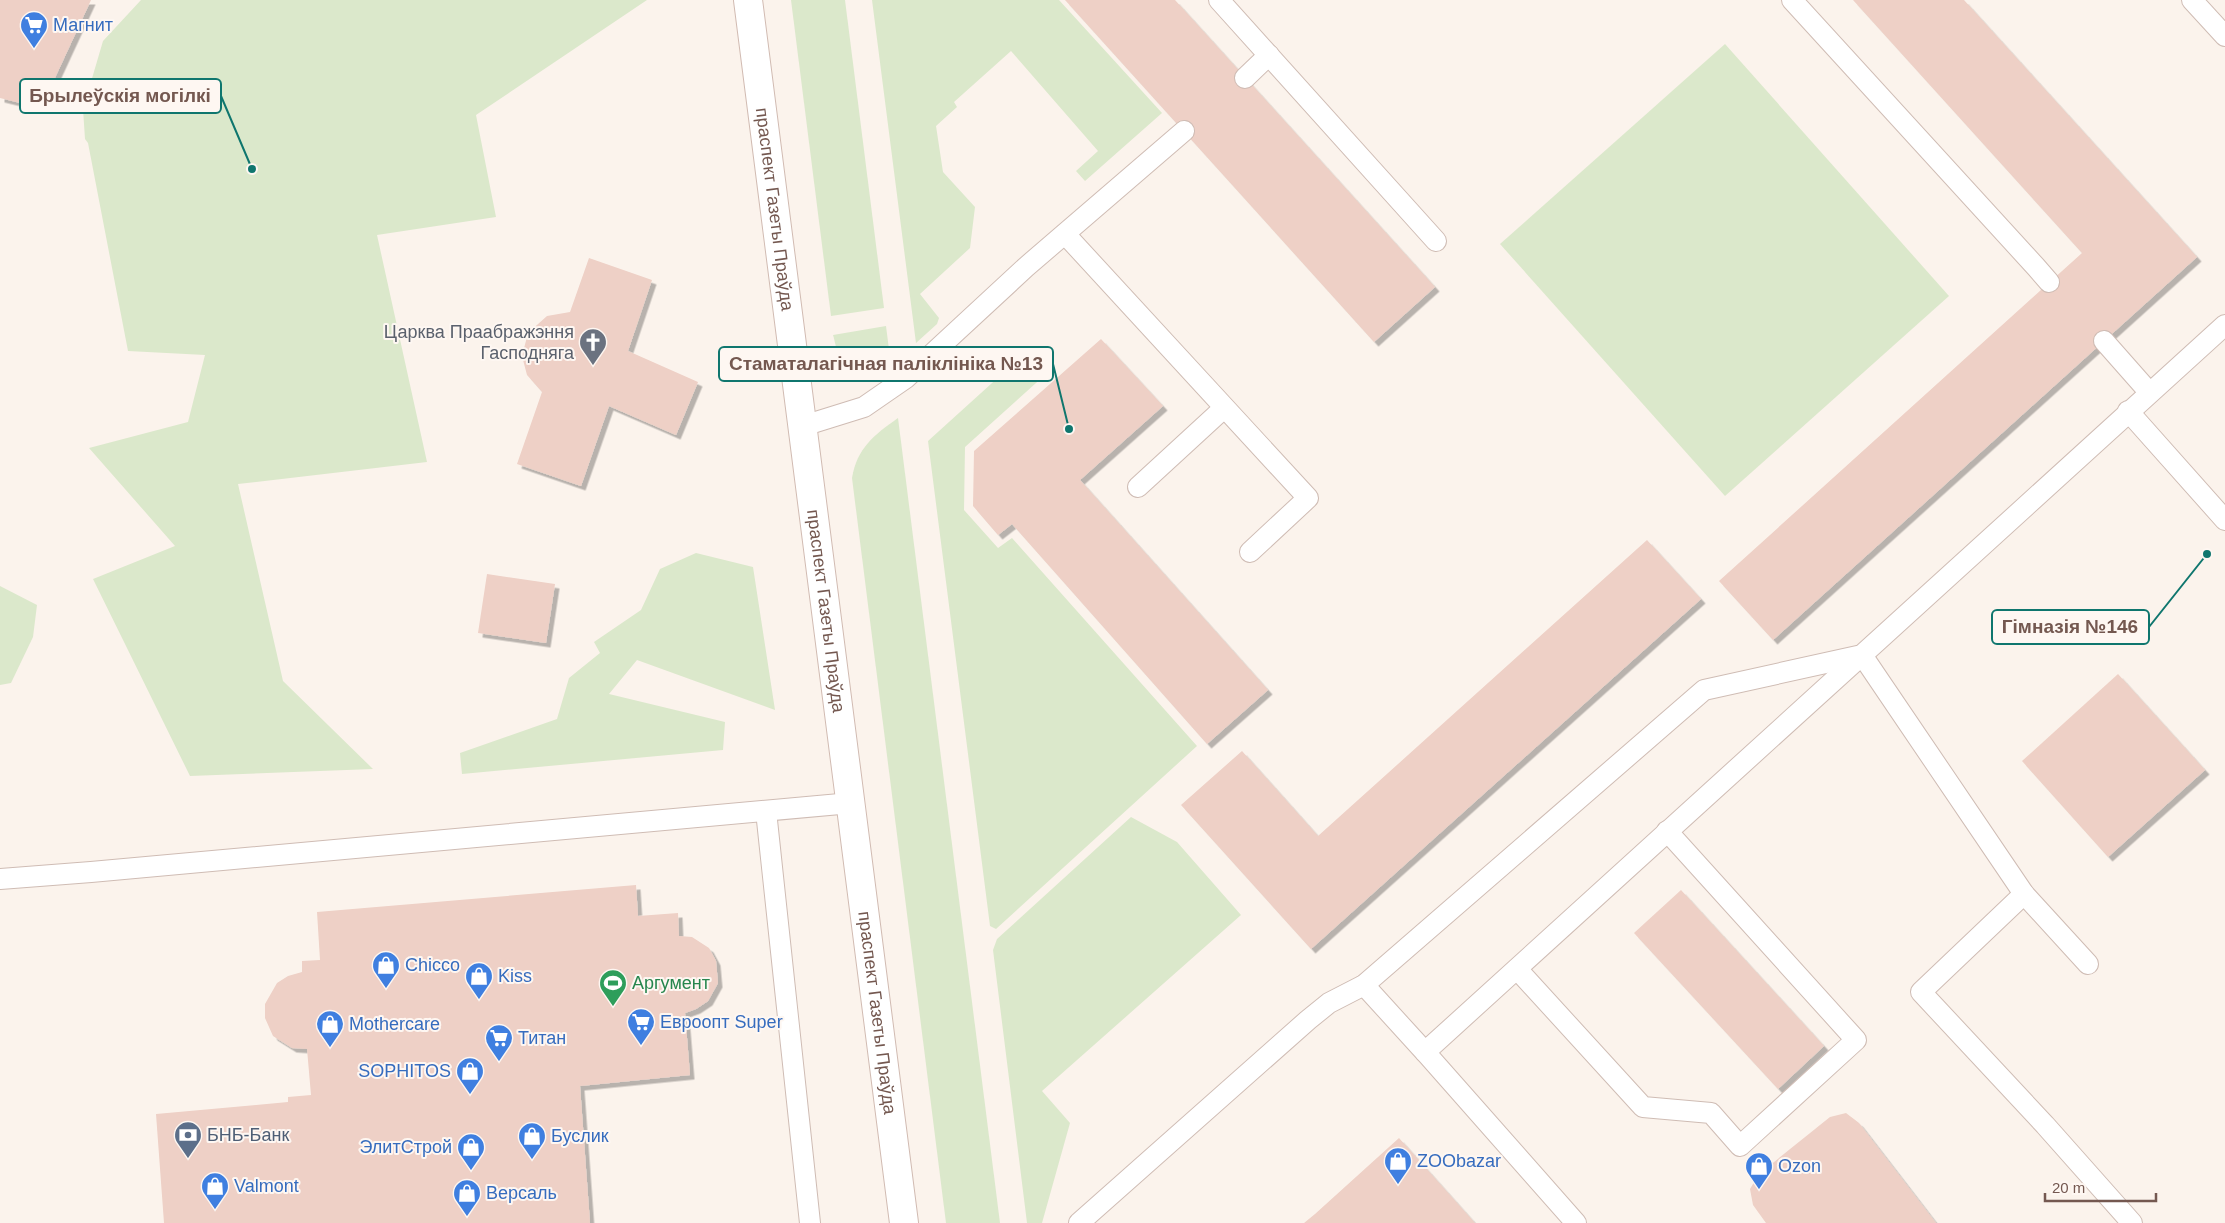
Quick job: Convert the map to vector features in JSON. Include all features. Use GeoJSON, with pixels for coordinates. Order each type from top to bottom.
{"type":"FeatureCollection","features":[{"type":"Feature","properties":{"kind":"main road","name":"праспект Газеты Праўда"},"geometry":{"type":"LineString","coordinates":[[748,0],[904,1223]]}},
{"type":"Feature","properties":{"kind":"lane"},"geometry":{"type":"LineString","coordinates":[[1220,0],[1436,241]]}},
{"type":"Feature","properties":{"kind":"lane"},"geometry":{"type":"LineString","coordinates":[[1792,0],[2048,282]]}},
{"type":"Feature","properties":{"kind":"lane"},"geometry":{"type":"LineString","coordinates":[[2192,0],[2225,36]]}},
{"type":"Feature","properties":{"kind":"lane"},"geometry":{"type":"LineString","coordinates":[[1245,78],[1269,55]]}},
{"type":"Feature","properties":{"kind":"lane"},"geometry":{"type":"LineString","coordinates":[[803,426],[864,407],[906,378],[1065,234],[1184,131]]}},
{"type":"Feature","properties":{"kind":"lane"},"geometry":{"type":"LineString","coordinates":[[1065,234],[1308,498],[1250,552]]}},
{"type":"Feature","properties":{"kind":"lane"},"geometry":{"type":"LineString","coordinates":[[1425,1052],[2128,411],[2225,325]]}},
{"type":"Feature","properties":{"kind":"lane"},"geometry":{"type":"LineString","coordinates":[[2104,341],[2149,392]]}},
{"type":"Feature","properties":{"kind":"lane"},"geometry":{"type":"LineString","coordinates":[[1138,487],[1224,408]]}},
{"type":"Feature","properties":{"kind":"lane"},"geometry":{"type":"LineString","coordinates":[[2128,411],[2225,520]]}},
{"type":"Feature","properties":{"kind":"lane"},"geometry":{"type":"LineString","coordinates":[[1862,654],[2024,894],[2088,964]]}},
{"type":"Feature","properties":{"kind":"lane"},"geometry":{"type":"LineString","coordinates":[[1079,1223],[1308,1020],[1329,1003],[1364,985],[1704,690],[1862,654]]}},
{"type":"Feature","properties":{"kind":"lane"},"geometry":{"type":"LineString","coordinates":[[0,879],[850,803]]}},
{"type":"Feature","properties":{"kind":"lane"},"geometry":{"type":"LineString","coordinates":[[766,811],[810,1223]]}},
{"type":"Feature","properties":{"kind":"lane"},"geometry":{"type":"LineString","coordinates":[[1517,969],[1643,1107],[1711,1114],[1740,1146],[1856,1040],[1667,831]]}},
{"type":"Feature","properties":{"kind":"lane"},"geometry":{"type":"LineString","coordinates":[[2024,894],[1921,992],[2045,1125],[2132,1223]]}},
{"type":"Feature","properties":{"kind":"lane"},"geometry":{"type":"LineString","coordinates":[[1364,985],[1576,1223]]}},
{"type":"Feature","properties":{"kind":"green space"},"geometry":{"type":"Polygon","coordinates":[[[141,0],[647,0],[476,115],[496,217],[377,235],[427,462],[238,484],[283,681],[373,769],[190,776],[93,579],[175,546],[89,448],[188,422],[205,355],[128,351],[88,143],[85,139],[83,109],[103,41],[141,0]]]}},
{"type":"Feature","properties":{"kind":"green space"},"geometry":{"type":"Polygon","coordinates":[[[791,0],[845,0],[884,308],[831,316],[791,0]]]}},
{"type":"Feature","properties":{"kind":"green space"},"geometry":{"type":"Polygon","coordinates":[[[872,0],[1059,0],[1162,113],[1085,181],[1076,171],[1098,151],[1011,51],[954,102],[957,107],[936,126],[943,172],[975,207],[970,248],[920,294],[939,318],[937,324],[916,343],[872,0]]]}},
{"type":"Feature","properties":{"kind":"green space"},"geometry":{"type":"Polygon","coordinates":[[[1725,44],[1949,296],[1725,496],[1500,244],[1725,44]]]}},
{"type":"Feature","properties":{"kind":"green space"},"geometry":{"type":"Polygon","coordinates":[[[886,326],[891,365],[885,371],[878,374],[853,366],[836,347],[833,335],[886,326]]]}},
{"type":"Feature","properties":{"kind":"green space"},"geometry":{"type":"Polygon","coordinates":[[[1022,356],[1046,374],[965,447],[964,510],[998,548],[1012,538],[1197,746],[996,929],[990,926],[928,441],[1022,356]]]}},
{"type":"Feature","properties":{"kind":"green space"},"geometry":{"type":"Polygon","coordinates":[[[898,418],[1000,1223],[946,1223],[852,478],[862,450],[881,430],[898,418]]]}},
{"type":"Feature","properties":{"kind":"green space"},"geometry":{"type":"Polygon","coordinates":[[[696,553],[753,567],[775,710],[637,660],[609,694],[725,722],[723,750],[462,774],[460,753],[557,719],[569,678],[600,653],[594,642],[641,610],[660,569],[696,553]]]}},
{"type":"Feature","properties":{"kind":"green space"},"geometry":{"type":"Polygon","coordinates":[[[0,586],[37,605],[33,637],[11,683],[0,685],[0,586]]]}},
{"type":"Feature","properties":{"kind":"green space"},"geometry":{"type":"Polygon","coordinates":[[[1131,817],[1177,842],[1241,915],[1042,1091],[1070,1123],[1042,1223],[1027,1223],[993,950],[997,939],[1131,817]]]}},
{"type":"Feature","properties":{"kind":"building","name":"Магнит"},"geometry":{"type":"Polygon","coordinates":[[[0,0],[91,0],[41,108],[0,98],[0,0]]]}},
{"type":"Feature","properties":{"kind":"building"},"geometry":{"type":"Polygon","coordinates":[[[1065,0],[1175,0],[1435,287],[1374,342],[1065,0]]]}},
{"type":"Feature","properties":{"kind":"building"},"geometry":{"type":"Polygon","coordinates":[[[1853,0],[1964,0],[2197,257],[1773,640],[1719,581],[2082,253],[1853,0]]]}},
{"type":"Feature","properties":{"kind":"building","name":"Царква Праабражэння Гасподняга"},"geometry":{"type":"Polygon","coordinates":[[[589,258],[652,280],[628,351],[698,382],[676,435],[609,406],[581,486],[517,464],[542,392],[527,375],[522,356],[528,333],[547,316],[570,312],[589,258]]]}},
{"type":"Feature","properties":{"kind":"building"},"geometry":{"type":"Polygon","coordinates":[[[1101,339],[1163,406],[1080,480],[1268,690],[1207,744],[1012,524],[998,535],[973,506],[974,451],[1101,339]]]}},
{"type":"Feature","properties":{"kind":"building"},"geometry":{"type":"Polygon","coordinates":[[[1647,540],[1701,599],[1311,949],[1181,805],[1242,751],[1318,836],[1647,540]]]}},
{"type":"Feature","properties":{"kind":"building"},"geometry":{"type":"Polygon","coordinates":[[[487,574],[555,584],[546,643],[478,633],[487,574]]]}},
{"type":"Feature","properties":{"kind":"building"},"geometry":{"type":"Polygon","coordinates":[[[2118,674],[2205,770],[2108,857],[2022,761],[2118,674]]]}},
{"type":"Feature","properties":{"kind":"building","name":"Титан"},"geometry":{"type":"Polygon","coordinates":[[[636,885],[638,916],[678,913],[679,936],[692,937],[709,948],[716,961],[718,983],[708,1001],[696,1009],[685,1013],[690,1075],[580,1086],[590,1223],[164,1223],[156,1114],[288,1102],[288,1097],[311,1095],[307,1049],[292,1048],[273,1036],[265,1018],[265,1004],[277,983],[288,976],[302,972],[302,961],[320,960],[317,912],[636,885]]]}},
{"type":"Feature","properties":{"kind":"building"},"geometry":{"type":"Polygon","coordinates":[[[1681,890],[1824,1046],[1778,1089],[1634,933],[1681,890]]]}},
{"type":"Feature","properties":{"kind":"building"},"geometry":{"type":"Polygon","coordinates":[[[1846,1113],[1859,1123],[1936,1223],[1766,1223],[1753,1205],[1750,1189],[1759,1174],[1830,1117],[1846,1113]]]}},
{"type":"Feature","properties":{"kind":"building"},"geometry":{"type":"Polygon","coordinates":[[[1399,1138],[1475,1223],[1304,1223],[1315,1214],[1399,1138]]]}},
{"type":"Feature","properties":{"kind":"place","name":"Магнит"},"geometry":{"type":"Point","coordinates":[34,49]}},
{"type":"Feature","properties":{"kind":"place","name":"Брылеўскія могілкі"},"geometry":{"type":"Point","coordinates":[252,169]}},
{"type":"Feature","properties":{"kind":"place","name":"Царква Праабражэння Гасподняга"},"geometry":{"type":"Point","coordinates":[593,366]}},
{"type":"Feature","properties":{"kind":"place","name":"Стаматалагічная паліклініка №13"},"geometry":{"type":"Point","coordinates":[1069,429]}},
{"type":"Feature","properties":{"kind":"place","name":"Гімназія №146"},"geometry":{"type":"Point","coordinates":[2207,554]}},
{"type":"Feature","properties":{"kind":"place","name":"Сhicco"},"geometry":{"type":"Point","coordinates":[386,989]}},
{"type":"Feature","properties":{"kind":"place","name":"Kiss"},"geometry":{"type":"Point","coordinates":[479,1000]}},
{"type":"Feature","properties":{"kind":"place","name":"Аргумент"},"geometry":{"type":"Point","coordinates":[613,1007]}},
{"type":"Feature","properties":{"kind":"place","name":"Евроопт Super"},"geometry":{"type":"Point","coordinates":[641,1046]}},
{"type":"Feature","properties":{"kind":"place","name":"Mothercare"},"geometry":{"type":"Point","coordinates":[330,1048]}},
{"type":"Feature","properties":{"kind":"place","name":"Титан"},"geometry":{"type":"Point","coordinates":[499,1062]}},
{"type":"Feature","properties":{"kind":"place","name":"SOPHITOS"},"geometry":{"type":"Point","coordinates":[470,1095]}},
{"type":"Feature","properties":{"kind":"place","name":"БНБ-Банк"},"geometry":{"type":"Point","coordinates":[188,1159]}},
{"type":"Feature","properties":{"kind":"place","name":"Буслик"},"geometry":{"type":"Point","coordinates":[532,1160]}},
{"type":"Feature","properties":{"kind":"place","name":"ЭлитСтрой"},"geometry":{"type":"Point","coordinates":[471,1171]}},
{"type":"Feature","properties":{"kind":"place","name":"ZOObazar"},"geometry":{"type":"Point","coordinates":[1398,1185]}},
{"type":"Feature","properties":{"kind":"place","name":"Ozon"},"geometry":{"type":"Point","coordinates":[1759,1190]}},
{"type":"Feature","properties":{"kind":"place","name":"Valmont"},"geometry":{"type":"Point","coordinates":[215,1210]}},
{"type":"Feature","properties":{"kind":"place","name":"Версаль"},"geometry":{"type":"Point","coordinates":[467,1217]}}]}
